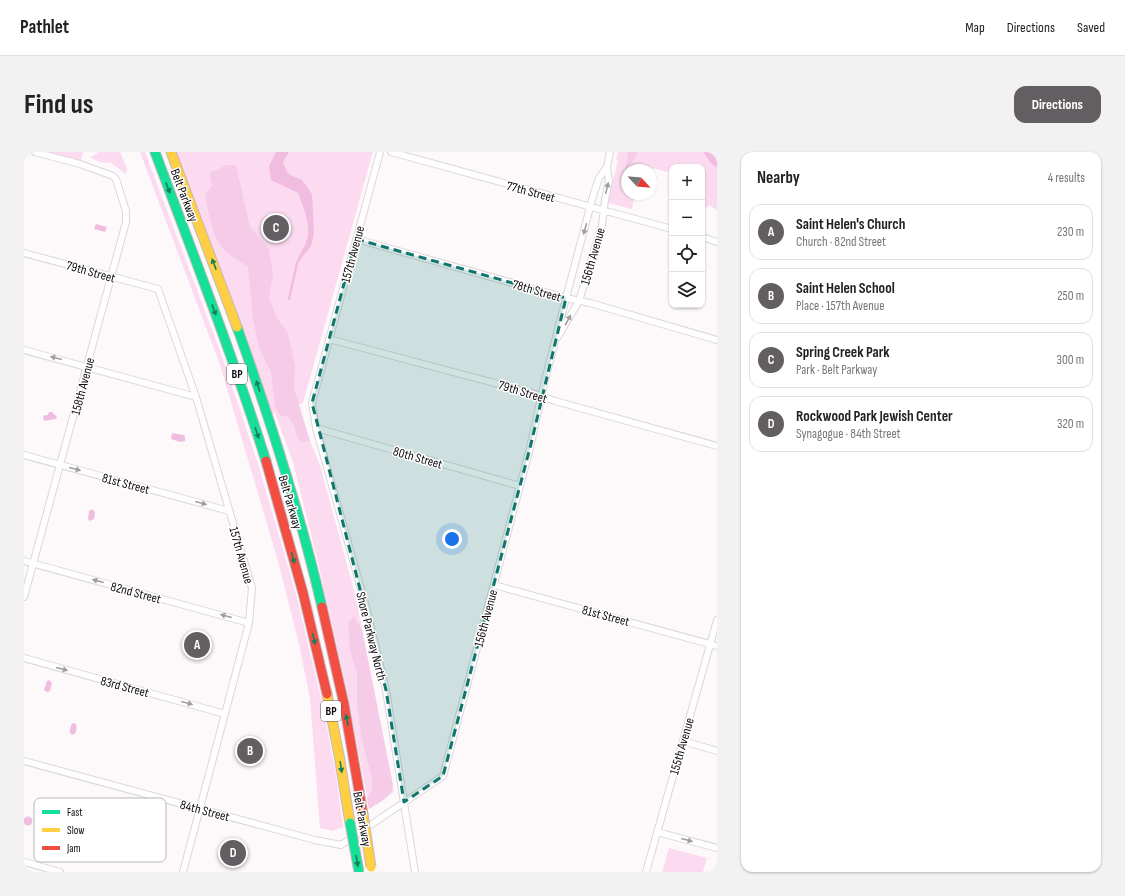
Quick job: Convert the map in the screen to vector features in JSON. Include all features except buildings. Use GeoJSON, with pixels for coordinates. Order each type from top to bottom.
{"type":"FeatureCollection","features":[{"type":"Feature","properties":{"kind":"highway","name":"Belt Parkway"},"geometry":{"type":"LineString","coordinates":[[154,152],[227,344],[273,484],[326,688],[359,872]]}},
{"type":"Feature","properties":{"kind":"highway","name":"Belt Parkway"},"geometry":{"type":"LineString","coordinates":[[171,152],[258,384],[299,519],[333,653],[353,749],[372,870]]}},
{"type":"Feature","properties":{"kind":"street","name":"158th Avenue"},"geometry":{"type":"LineString","coordinates":[[24,597],[126,222],[126,212],[116,179],[113,176],[80,164],[35,152]]}},
{"type":"Feature","properties":{"kind":"street","name":"157th Avenue"},"geometry":{"type":"LineString","coordinates":[[312,403],[380,152]]}},
{"type":"Feature","properties":{"kind":"street","name":"77th Street"},"geometry":{"type":"LineString","coordinates":[[391,152],[669,228]]}},
{"type":"Feature","properties":{"kind":"street","name":"156th Avenue"},"geometry":{"type":"LineString","coordinates":[[341,845],[443,776],[520,486],[566,298],[599,178],[606,167],[610,152]]}},
{"type":"Feature","properties":{"kind":"street","name":"156th Avenue"},"geometry":{"type":"LineString","coordinates":[[556,340],[579,301],[602,225],[609,181],[606,167]]}},
{"type":"Feature","properties":{"kind":"street"},"geometry":{"type":"LineString","coordinates":[[705,238],[717,242]]}},
{"type":"Feature","properties":{"kind":"street","name":"78th Street"},"geometry":{"type":"LineString","coordinates":[[356,239],[717,340]]}},
{"type":"Feature","properties":{"kind":"street","name":"79th Street"},"geometry":{"type":"LineString","coordinates":[[24,252],[158,289]]}},
{"type":"Feature","properties":{"kind":"street","name":"157th Avenue"},"geometry":{"type":"LineString","coordinates":[[158,289],[196,397],[228,511],[252,588],[249,623],[183,872]]}},
{"type":"Feature","properties":{"kind":"street","name":"79th Street"},"geometry":{"type":"LineString","coordinates":[[329,339],[542,396],[717,446]]}},
{"type":"Feature","properties":{"kind":"street"},"geometry":{"type":"LineString","coordinates":[[24,350],[196,397]]}},
{"type":"Feature","properties":{"kind":"street","name":"Shore Parkway North"},"geometry":{"type":"LineString","coordinates":[[312,403],[316,428],[365,603],[386,690],[415,872]]}},
{"type":"Feature","properties":{"kind":"street","name":"80th Street"},"geometry":{"type":"LineString","coordinates":[[316,428],[520,486]]}},
{"type":"Feature","properties":{"kind":"street","name":"81st Street"},"geometry":{"type":"LineString","coordinates":[[24,455],[228,511]]}},
{"type":"Feature","properties":{"kind":"street","name":"82nd Street"},"geometry":{"type":"LineString","coordinates":[[24,561],[249,623]]}},
{"type":"Feature","properties":{"kind":"street","name":"81st Street"},"geometry":{"type":"LineString","coordinates":[[494,585],[714,645]]}},
{"type":"Feature","properties":{"kind":"street","name":"155th Avenue"},"geometry":{"type":"LineString","coordinates":[[646,872],[683,741],[714,645],[717,620]]}},
{"type":"Feature","properties":{"kind":"street","name":"83rd Street"},"geometry":{"type":"LineString","coordinates":[[24,658],[226,714]]}},
{"type":"Feature","properties":{"kind":"street"},"geometry":{"type":"LineString","coordinates":[[683,741],[717,751]]}},
{"type":"Feature","properties":{"kind":"street","name":"84th Street"},"geometry":{"type":"LineString","coordinates":[[24,761],[160,798]]}},
{"type":"Feature","properties":{"kind":"street","name":"84th Street"},"geometry":{"type":"LineString","coordinates":[[166,800],[315,840],[341,845]]}},
{"type":"Feature","properties":{"kind":"street"},"geometry":{"type":"LineString","coordinates":[[657,832],[717,848]]}},
{"type":"Feature","properties":{"kind":"street"},"geometry":{"type":"LineString","coordinates":[[24,862],[60,872]]}},
{"type":"Feature","properties":{"kind":"highlighted area"},"geometry":{"type":"Polygon","coordinates":[[[356,239],[566,298],[530,448],[443,776],[404,802],[386,690],[312,403],[356,239]]]}},
{"type":"Feature","properties":{"kind":"shaded area"},"geometry":{"type":"Polygon","coordinates":[[[35,152],[83,152],[80,164],[35,152]]]}},
{"type":"Feature","properties":{"kind":"shaded area"},"geometry":{"type":"Polygon","coordinates":[[[99,152],[120,152],[127,168],[126,174],[111,163],[99,162],[90,157],[99,152]]]}},
{"type":"Feature","properties":{"kind":"shaded area"},"geometry":{"type":"Polygon","coordinates":[[[140,152],[145,152],[223,359],[258,464],[296,594],[323,706],[336,775],[343,827],[333,831],[320,828],[310,699],[299,644],[278,561],[220,365],[140,152]]]}},
{"type":"Feature","properties":{"kind":"shaded area"},"geometry":{"type":"Polygon","coordinates":[[[171,152],[373,152],[303,403],[278,411],[280,416],[288,417],[294,426],[297,438],[302,442],[310,441],[320,465],[355,594],[394,792],[369,809],[346,685],[293,462],[275,413],[267,415],[171,152]]]}},
{"type":"Feature","properties":{"kind":"shaded area"},"geometry":{"type":"Polygon","coordinates":[[[276,152],[289,152],[283,162],[287,172],[302,180],[312,194],[314,233],[311,246],[296,265],[307,238],[307,219],[298,193],[271,180],[269,166],[276,152]]]}},
{"type":"Feature","properties":{"kind":"shaded area"},"geometry":{"type":"Polygon","coordinates":[[[618,152],[717,152],[717,211],[710,205],[705,208],[705,164],[669,164],[669,172],[657,170],[657,164],[621,164],[621,200],[634,200],[632,209],[608,203],[618,160],[616,160],[618,152]]]}},
{"type":"Feature","properties":{"kind":"shaded area"},"geometry":{"type":"Polygon","coordinates":[[[628,152],[638,152],[630,164],[626,164],[628,152]]]}},
{"type":"Feature","properties":{"kind":"shaded area"},"geometry":{"type":"Polygon","coordinates":[[[703,152],[715,152],[717,155],[717,168],[711,163],[703,152]]]}},
{"type":"Feature","properties":{"kind":"shaded area"},"geometry":{"type":"Polygon","coordinates":[[[227,165],[236,165],[250,227],[269,249],[273,274],[269,297],[277,318],[288,333],[295,366],[294,388],[310,441],[302,442],[297,438],[294,426],[288,417],[280,416],[275,407],[271,373],[259,348],[253,319],[248,267],[225,251],[214,233],[205,195],[212,185],[209,173],[227,165]]]}},
{"type":"Feature","properties":{"kind":"shaded area"},"geometry":{"type":"Polygon","coordinates":[[[96,224],[107,227],[105,232],[94,229],[96,224]]]}},
{"type":"Feature","properties":{"kind":"shaded area"},"geometry":{"type":"Polygon","coordinates":[[[49,412],[52,412],[57,417],[56,419],[44,421],[43,417],[48,415],[49,412]]]}},
{"type":"Feature","properties":{"kind":"shaded area"},"geometry":{"type":"Polygon","coordinates":[[[172,433],[184,435],[185,441],[180,442],[171,439],[172,433]]]}},
{"type":"Feature","properties":{"kind":"shaded area"},"geometry":{"type":"Polygon","coordinates":[[[92,509],[95,512],[94,519],[90,521],[88,519],[89,511],[92,509]]]}},
{"type":"Feature","properties":{"kind":"shaded area"},"geometry":{"type":"Polygon","coordinates":[[[354,616],[362,630],[393,785],[390,793],[381,802],[369,809],[367,798],[372,790],[372,779],[361,735],[357,706],[357,674],[350,651],[348,623],[354,616]]]}},
{"type":"Feature","properties":{"kind":"shaded area"},"geometry":{"type":"Polygon","coordinates":[[[49,680],[52,683],[50,691],[47,692],[44,690],[47,681],[49,680]]]}},
{"type":"Feature","properties":{"kind":"shaded area"},"geometry":{"type":"Polygon","coordinates":[[[73,723],[76,724],[76,732],[72,735],[70,731],[73,723]]]}},
{"type":"Feature","properties":{"kind":"shaded area"},"geometry":{"type":"Polygon","coordinates":[[[26,817],[30,817],[32,821],[30,825],[26,825],[24,823],[24,819],[26,817]]]}},
{"type":"Feature","properties":{"kind":"shaded area"},"geometry":{"type":"Polygon","coordinates":[[[669,848],[707,858],[703,872],[662,872],[669,848]]]}},
{"type":"Feature","properties":{"kind":"waterway"},"geometry":{"type":"LineString","coordinates":[[289,299],[297,263]]}},
{"type":"Feature","properties":{"kind":"traffic: fast"},"geometry":{"type":"LineString","coordinates":[[155,152],[226,344],[266,461]]}},
{"type":"Feature","properties":{"kind":"traffic: fast"},"geometry":{"type":"LineString","coordinates":[[237,327],[284,466],[322,607]]}},
{"type":"Feature","properties":{"kind":"traffic: fast"},"geometry":{"type":"LineString","coordinates":[[350,823],[359,872]]}},
{"type":"Feature","properties":{"kind":"traffic: slow"},"geometry":{"type":"LineString","coordinates":[[171,152],[237,327]]}},
{"type":"Feature","properties":{"kind":"traffic: slow"},"geometry":{"type":"LineString","coordinates":[[327,694],[350,823]]}},
{"type":"Feature","properties":{"kind":"traffic: slow"},"geometry":{"type":"LineString","coordinates":[[363,814],[371,867]]}},
{"type":"Feature","properties":{"kind":"traffic: jam"},"geometry":{"type":"LineString","coordinates":[[266,461],[303,593],[327,694]]}},
{"type":"Feature","properties":{"kind":"traffic: jam"},"geometry":{"type":"LineString","coordinates":[[322,607],[344,704],[363,814]]}},
{"type":"Feature","properties":{"kind":"place","name":"Spring Creek Park"},"geometry":{"type":"Point","coordinates":[276,228]}},
{"type":"Feature","properties":{"kind":"place","name":"Saint Helen's Church"},"geometry":{"type":"Point","coordinates":[197,645]}},
{"type":"Feature","properties":{"kind":"place","name":"Saint Helen School"},"geometry":{"type":"Point","coordinates":[250,751]}},
{"type":"Feature","properties":{"kind":"place","name":"Rockwood Park Jewish Center"},"geometry":{"type":"Point","coordinates":[233,853]}}]}
